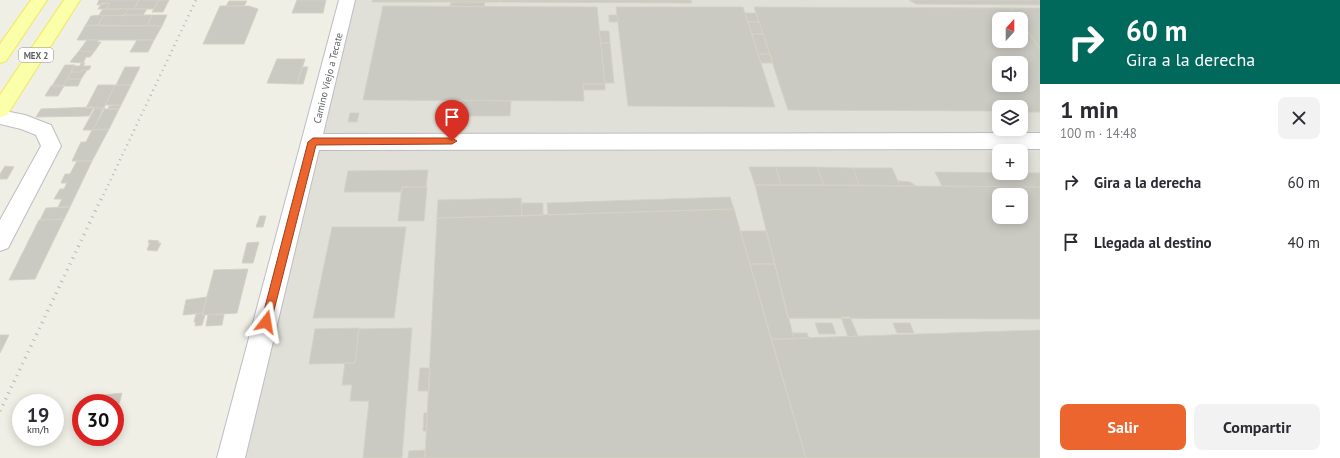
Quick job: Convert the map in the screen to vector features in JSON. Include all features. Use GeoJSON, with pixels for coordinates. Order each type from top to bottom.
{"type":"FeatureCollection","features":[{"type":"Feature","properties":{"kind":"main road","name":"MEX 2"},"geometry":{"type":"LineString","coordinates":[[0,57],[40,0]]}},
{"type":"Feature","properties":{"kind":"main road","name":"MEX 2"},"geometry":{"type":"LineString","coordinates":[[0,110],[72,0]]}},
{"type":"Feature","properties":{"kind":"street","name":"Camino Viejo a Tecate"},"geometry":{"type":"LineString","coordinates":[[231,458],[313,142],[348,0]]}},
{"type":"Feature","properties":{"kind":"street"},"geometry":{"type":"LineString","coordinates":[[0,117],[25,122],[44,130],[50,146],[0,241]]}},
{"type":"Feature","properties":{"kind":"street"},"geometry":{"type":"LineString","coordinates":[[313,142],[1040,142]]}},
{"type":"Feature","properties":{"kind":"shaded area"},"geometry":{"type":"Polygon","coordinates":[[[354,0],[1040,0],[1040,458],[236,458],[354,0]]]}},
{"type":"Feature","properties":{"kind":"building"},"geometry":{"type":"Polygon","coordinates":[[[99,0],[139,0],[134,9],[106,9],[110,3],[97,5],[99,0]]]}},
{"type":"Feature","properties":{"kind":"building"},"geometry":{"type":"Polygon","coordinates":[[[139,0],[159,0],[154,9],[134,9],[139,0]]]}},
{"type":"Feature","properties":{"kind":"building"},"geometry":{"type":"Polygon","coordinates":[[[159,0],[169,0],[163,12],[152,12],[159,0]]]}},
{"type":"Feature","properties":{"kind":"building"},"geometry":{"type":"Polygon","coordinates":[[[297,0],[326,0],[323,13],[292,13],[297,0]]]}},
{"type":"Feature","properties":{"kind":"building"},"geometry":{"type":"Polygon","coordinates":[[[373,0],[500,0],[500,2],[372,2],[373,0]]]}},
{"type":"Feature","properties":{"kind":"building"},"geometry":{"type":"Polygon","coordinates":[[[500,0],[691,0],[692,3],[500,2],[500,0]]]}},
{"type":"Feature","properties":{"kind":"building"},"geometry":{"type":"Polygon","coordinates":[[[909,0],[1040,0],[1040,5],[916,4],[909,0]]]}},
{"type":"Feature","properties":{"kind":"building"},"geometry":{"type":"Polygon","coordinates":[[[229,1],[247,1],[244,6],[226,6],[229,1]]]}},
{"type":"Feature","properties":{"kind":"building"},"geometry":{"type":"Polygon","coordinates":[[[451,2],[485,2],[484,7],[450,6],[451,2]]]}},
{"type":"Feature","properties":{"kind":"building"},"geometry":{"type":"Polygon","coordinates":[[[102,3],[110,3],[106,9],[98,9],[102,3]]]}},
{"type":"Feature","properties":{"kind":"building"},"geometry":{"type":"Polygon","coordinates":[[[220,6],[249,6],[258,9],[244,44],[203,44],[220,6]]]}},
{"type":"Feature","properties":{"kind":"building"},"geometry":{"type":"Polygon","coordinates":[[[383,6],[597,7],[605,84],[583,84],[584,101],[363,100],[383,6]]]}},
{"type":"Feature","properties":{"kind":"building"},"geometry":{"type":"Polygon","coordinates":[[[616,7],[743,7],[775,107],[628,106],[616,7]]]}},
{"type":"Feature","properties":{"kind":"building"},"geometry":{"type":"Polygon","coordinates":[[[754,7],[1011,8],[1014,12],[992,12],[992,48],[1028,48],[1028,32],[1040,49],[1040,112],[1028,112],[1028,100],[992,100],[992,111],[788,110],[754,7]]]}},
{"type":"Feature","properties":{"kind":"building"},"geometry":{"type":"Polygon","coordinates":[[[1011,8],[1040,8],[1040,49],[1028,32],[1028,12],[1014,12],[1011,8]]]}},
{"type":"Feature","properties":{"kind":"building"},"geometry":{"type":"Polygon","coordinates":[[[103,9],[128,9],[124,16],[99,15],[103,9]]]}},
{"type":"Feature","properties":{"kind":"building"},"geometry":{"type":"Polygon","coordinates":[[[128,9],[147,9],[143,15],[124,15],[128,9]]]}},
{"type":"Feature","properties":{"kind":"building"},"geometry":{"type":"Polygon","coordinates":[[[745,13],[756,13],[759,22],[748,22],[745,13]]]}},
{"type":"Feature","properties":{"kind":"building"},"geometry":{"type":"Polygon","coordinates":[[[104,15],[98,25],[85,26],[91,16],[104,15]]]}},
{"type":"Feature","properties":{"kind":"building"},"geometry":{"type":"Polygon","coordinates":[[[152,15],[147,26],[98,26],[103,16],[152,15]]]}},
{"type":"Feature","properties":{"kind":"building"},"geometry":{"type":"Polygon","coordinates":[[[152,15],[167,15],[162,26],[147,26],[152,15]]]}},
{"type":"Feature","properties":{"kind":"building"},"geometry":{"type":"Polygon","coordinates":[[[609,15],[617,15],[618,22],[609,22],[609,15]]]}},
{"type":"Feature","properties":{"kind":"building"},"geometry":{"type":"Polygon","coordinates":[[[748,22],[759,22],[763,34],[752,34],[748,22]]]}},
{"type":"Feature","properties":{"kind":"building"},"geometry":{"type":"Polygon","coordinates":[[[85,26],[162,26],[154,40],[77,40],[85,26]]]}},
{"type":"Feature","properties":{"kind":"building"},"geometry":{"type":"Polygon","coordinates":[[[599,31],[609,31],[610,43],[601,43],[599,31]]]}},
{"type":"Feature","properties":{"kind":"building"},"geometry":{"type":"Polygon","coordinates":[[[752,34],[763,34],[770,54],[758,54],[752,34]]]}},
{"type":"Feature","properties":{"kind":"building"},"geometry":{"type":"Polygon","coordinates":[[[87,40],[99,40],[97,42],[101,42],[94,52],[79,51],[87,40]]]}},
{"type":"Feature","properties":{"kind":"building"},"geometry":{"type":"Polygon","coordinates":[[[137,40],[154,40],[148,52],[130,52],[137,40]]]}},
{"type":"Feature","properties":{"kind":"building"},"geometry":{"type":"Polygon","coordinates":[[[601,43],[610,43],[614,83],[605,83],[601,43]]]}},
{"type":"Feature","properties":{"kind":"building"},"geometry":{"type":"Polygon","coordinates":[[[79,51],[94,52],[90,57],[86,57],[83,63],[70,62],[79,51]]]}},
{"type":"Feature","properties":{"kind":"building"},"geometry":{"type":"Polygon","coordinates":[[[758,54],[770,54],[773,63],[761,63],[758,54]]]}},
{"type":"Feature","properties":{"kind":"building"},"geometry":{"type":"Polygon","coordinates":[[[277,59],[305,59],[297,84],[267,83],[277,59]]]}},
{"type":"Feature","properties":{"kind":"building"},"geometry":{"type":"Polygon","coordinates":[[[81,63],[85,63],[83,66],[91,66],[89,70],[71,72],[74,66],[80,66],[81,63]]]}},
{"type":"Feature","properties":{"kind":"building"},"geometry":{"type":"Polygon","coordinates":[[[65,65],[75,65],[63,86],[52,86],[65,65]]]}},
{"type":"Feature","properties":{"kind":"building"},"geometry":{"type":"Polygon","coordinates":[[[125,67],[140,67],[131,85],[116,85],[125,67]]]}},
{"type":"Feature","properties":{"kind":"building"},"geometry":{"type":"Polygon","coordinates":[[[302,67],[308,67],[303,84],[297,84],[302,67]]]}},
{"type":"Feature","properties":{"kind":"building"},"geometry":{"type":"Polygon","coordinates":[[[82,70],[87,70],[81,79],[67,79],[71,72],[81,72],[82,70]]]}},
{"type":"Feature","properties":{"kind":"building"},"geometry":{"type":"Polygon","coordinates":[[[67,79],[81,79],[78,86],[63,86],[67,79]]]}},
{"type":"Feature","properties":{"kind":"building"},"geometry":{"type":"Polygon","coordinates":[[[583,84],[605,84],[605,90],[583,90],[583,84]]]}},
{"type":"Feature","properties":{"kind":"building"},"geometry":{"type":"Polygon","coordinates":[[[98,85],[115,85],[104,108],[86,108],[98,85]]]}},
{"type":"Feature","properties":{"kind":"building"},"geometry":{"type":"Polygon","coordinates":[[[115,85],[131,85],[121,105],[105,105],[115,85]]]}},
{"type":"Feature","properties":{"kind":"building"},"geometry":{"type":"Polygon","coordinates":[[[51,86],[64,86],[58,96],[45,96],[51,86]]]}},
{"type":"Feature","properties":{"kind":"building"},"geometry":{"type":"Polygon","coordinates":[[[461,100],[511,101],[510,116],[460,116],[461,100]]]}},
{"type":"Feature","properties":{"kind":"building"},"geometry":{"type":"Polygon","coordinates":[[[121,105],[119,109],[108,109],[109,106],[121,105]]]}},
{"type":"Feature","properties":{"kind":"building"},"geometry":{"type":"Polygon","coordinates":[[[94,107],[89,116],[36,117],[41,109],[94,107]]]}},
{"type":"Feature","properties":{"kind":"building"},"geometry":{"type":"Polygon","coordinates":[[[95,108],[105,108],[93,130],[83,130],[95,108]]]}},
{"type":"Feature","properties":{"kind":"building"},"geometry":{"type":"Polygon","coordinates":[[[103,109],[119,109],[109,129],[93,130],[103,109]]]}},
{"type":"Feature","properties":{"kind":"building"},"geometry":{"type":"Polygon","coordinates":[[[350,113],[359,113],[357,122],[348,122],[350,113]]]}},
{"type":"Feature","properties":{"kind":"building"},"geometry":{"type":"Polygon","coordinates":[[[109,129],[92,161],[72,161],[81,142],[86,142],[92,130],[109,129]]]}},
{"type":"Feature","properties":{"kind":"building"},"geometry":{"type":"Polygon","coordinates":[[[77,161],[92,161],[70,207],[58,207],[62,199],[54,199],[60,189],[64,189],[67,183],[61,183],[65,174],[70,174],[77,161]]]}},
{"type":"Feature","properties":{"kind":"building"},"geometry":{"type":"Polygon","coordinates":[[[5,166],[14,167],[7,179],[0,179],[0,174],[5,166]]]}},
{"type":"Feature","properties":{"kind":"building"},"geometry":{"type":"Polygon","coordinates":[[[749,167],[776,167],[781,185],[755,185],[749,167]]]}},
{"type":"Feature","properties":{"kind":"building"},"geometry":{"type":"Polygon","coordinates":[[[776,167],[817,167],[824,185],[781,185],[776,167]]]}},
{"type":"Feature","properties":{"kind":"building"},"geometry":{"type":"Polygon","coordinates":[[[817,167],[853,168],[859,185],[824,185],[817,167]]]}},
{"type":"Feature","properties":{"kind":"building"},"geometry":{"type":"Polygon","coordinates":[[[853,168],[892,168],[900,186],[859,185],[853,168]]]}},
{"type":"Feature","properties":{"kind":"building"},"geometry":{"type":"Polygon","coordinates":[[[428,170],[426,187],[402,187],[402,192],[344,192],[348,171],[428,170]]]}},
{"type":"Feature","properties":{"kind":"building"},"geometry":{"type":"Polygon","coordinates":[[[935,172],[992,173],[992,180],[1028,180],[1028,173],[1040,173],[1040,187],[942,186],[935,172]]]}},
{"type":"Feature","properties":{"kind":"building"},"geometry":{"type":"Polygon","coordinates":[[[898,181],[910,182],[916,186],[900,186],[898,181]]]}},
{"type":"Feature","properties":{"kind":"building"},"geometry":{"type":"Polygon","coordinates":[[[755,185],[1040,187],[1040,319],[788,318],[755,185]]]}},
{"type":"Feature","properties":{"kind":"building"},"geometry":{"type":"Polygon","coordinates":[[[402,187],[427,187],[424,221],[398,221],[402,187]]]}},
{"type":"Feature","properties":{"kind":"building"},"geometry":{"type":"Polygon","coordinates":[[[730,197],[734,209],[548,215],[547,203],[730,197]]]}},
{"type":"Feature","properties":{"kind":"building"},"geometry":{"type":"Polygon","coordinates":[[[521,198],[522,216],[437,218],[438,200],[521,198]]]}},
{"type":"Feature","properties":{"kind":"building"},"geometry":{"type":"Polygon","coordinates":[[[521,203],[543,203],[543,215],[522,216],[521,203]]]}},
{"type":"Feature","properties":{"kind":"building"},"geometry":{"type":"Polygon","coordinates":[[[70,207],[64,219],[40,220],[46,208],[70,207]]]}},
{"type":"Feature","properties":{"kind":"building"},"geometry":{"type":"Polygon","coordinates":[[[734,209],[806,458],[425,458],[437,218],[734,209]]]}},
{"type":"Feature","properties":{"kind":"building"},"geometry":{"type":"Polygon","coordinates":[[[260,216],[266,216],[263,227],[256,227],[260,216]]]}},
{"type":"Feature","properties":{"kind":"building"},"geometry":{"type":"Polygon","coordinates":[[[64,219],[35,279],[9,280],[39,220],[64,219]]]}},
{"type":"Feature","properties":{"kind":"building"},"geometry":{"type":"Polygon","coordinates":[[[332,227],[406,227],[394,318],[313,318],[332,227]]]}},
{"type":"Feature","properties":{"kind":"building"},"geometry":{"type":"Polygon","coordinates":[[[740,231],[766,231],[775,264],[750,264],[740,231]]]}},
{"type":"Feature","properties":{"kind":"building"},"geometry":{"type":"Polygon","coordinates":[[[149,240],[159,241],[158,243],[161,243],[157,251],[147,250],[150,242],[148,243],[149,240]]]}},
{"type":"Feature","properties":{"kind":"building"},"geometry":{"type":"Polygon","coordinates":[[[259,242],[253,263],[242,263],[247,243],[259,242]]]}},
{"type":"Feature","properties":{"kind":"building"},"geometry":{"type":"Polygon","coordinates":[[[750,264],[775,264],[794,339],[771,339],[750,264]]]}},
{"type":"Feature","properties":{"kind":"building"},"geometry":{"type":"Polygon","coordinates":[[[248,269],[237,313],[202,315],[214,270],[248,269]]]}},
{"type":"Feature","properties":{"kind":"building"},"geometry":{"type":"Polygon","coordinates":[[[207,297],[203,313],[183,315],[186,300],[207,297]]]}},
{"type":"Feature","properties":{"kind":"building"},"geometry":{"type":"Polygon","coordinates":[[[203,313],[202,315],[205,315],[202,325],[195,326],[196,322],[194,322],[196,314],[203,313]]]}},
{"type":"Feature","properties":{"kind":"building"},"geometry":{"type":"Polygon","coordinates":[[[224,314],[222,325],[206,326],[208,315],[224,314]]]}},
{"type":"Feature","properties":{"kind":"building"},"geometry":{"type":"Polygon","coordinates":[[[841,317],[850,317],[858,336],[848,337],[841,317]]]}},
{"type":"Feature","properties":{"kind":"building"},"geometry":{"type":"Polygon","coordinates":[[[815,323],[832,323],[836,334],[819,334],[815,323]]]}},
{"type":"Feature","properties":{"kind":"building"},"geometry":{"type":"Polygon","coordinates":[[[893,323],[910,323],[914,333],[897,333],[893,323]]]}},
{"type":"Feature","properties":{"kind":"building"},"geometry":{"type":"Polygon","coordinates":[[[359,328],[355,363],[309,364],[315,329],[359,328]]]}},
{"type":"Feature","properties":{"kind":"building"},"geometry":{"type":"Polygon","coordinates":[[[412,328],[402,458],[363,458],[369,401],[350,401],[352,385],[342,385],[345,363],[355,363],[359,329],[412,328]]]}},
{"type":"Feature","properties":{"kind":"building"},"geometry":{"type":"Polygon","coordinates":[[[1040,330],[1040,458],[806,458],[771,339],[1040,330]]]}},
{"type":"Feature","properties":{"kind":"building"},"geometry":{"type":"Polygon","coordinates":[[[793,333],[807,333],[809,338],[794,339],[793,333]]]}},
{"type":"Feature","properties":{"kind":"building"},"geometry":{"type":"Polygon","coordinates":[[[0,335],[9,335],[0,353],[0,335]]]}},
{"type":"Feature","properties":{"kind":"building"},"geometry":{"type":"Polygon","coordinates":[[[420,368],[430,368],[429,391],[418,391],[420,368]]]}},
{"type":"Feature","properties":{"kind":"building"},"geometry":{"type":"Polygon","coordinates":[[[424,413],[427,413],[427,431],[423,431],[424,413]]]}},
{"type":"Feature","properties":{"kind":"building"},"geometry":{"type":"Polygon","coordinates":[[[425,450],[425,458],[408,458],[409,451],[425,450]]]}},
{"type":"Feature","properties":{"kind":"railway"},"geometry":{"type":"LineString","coordinates":[[101,200],[196,0]]}},
{"type":"Feature","properties":{"kind":"railway"},"geometry":{"type":"LineString","coordinates":[[0,411],[101,199]]}},
{"type":"Feature","properties":{"kind":"route"},"geometry":{"type":"LineString","coordinates":[[266,322],[313,142],[452,141]]}}]}
